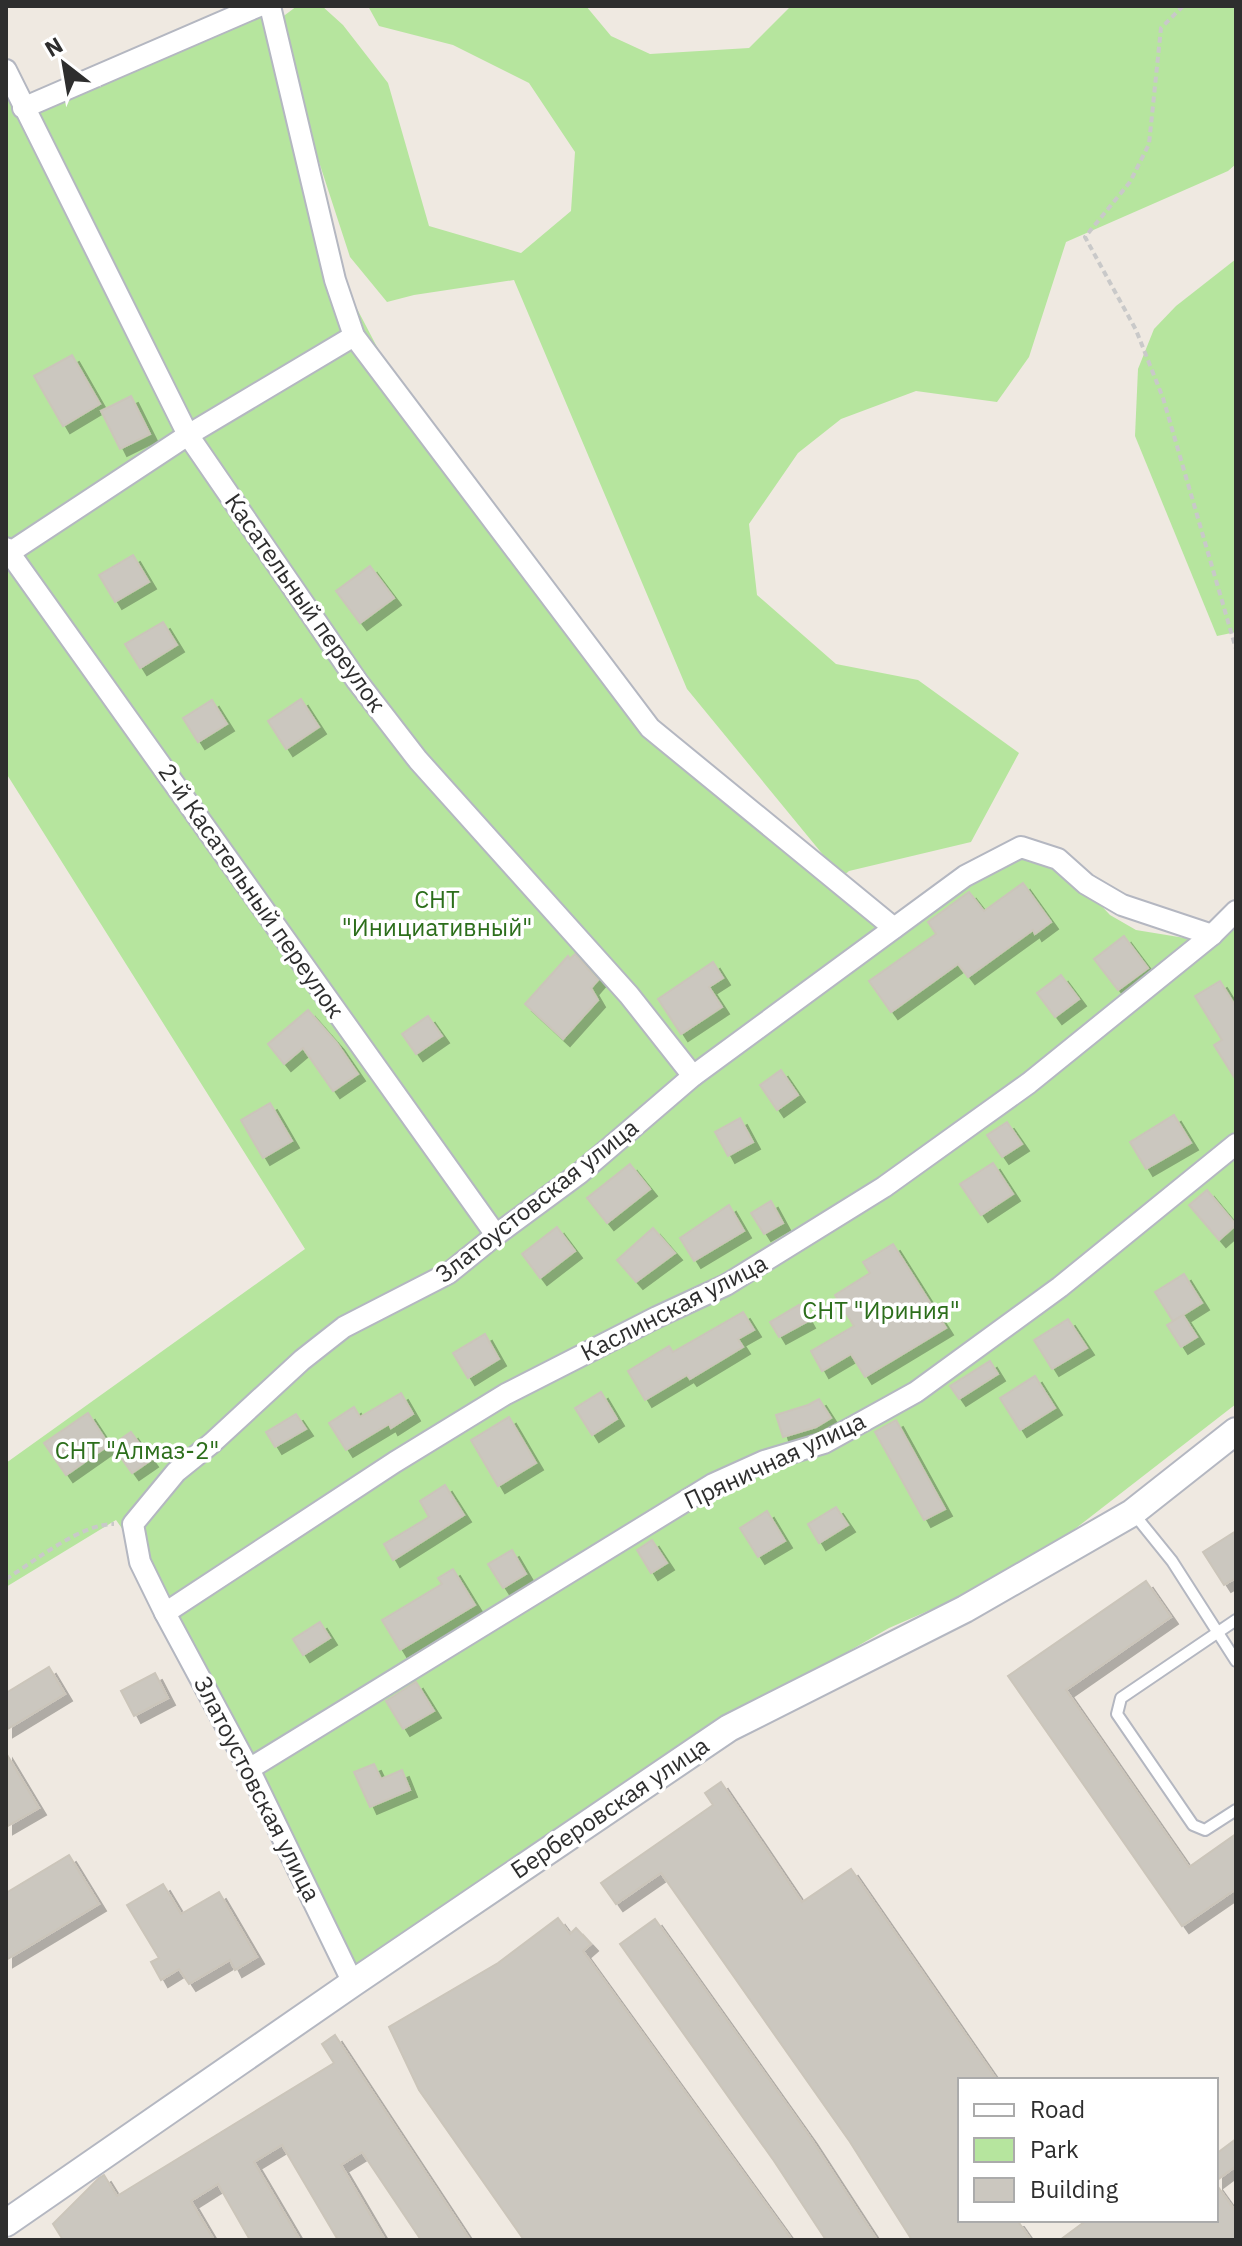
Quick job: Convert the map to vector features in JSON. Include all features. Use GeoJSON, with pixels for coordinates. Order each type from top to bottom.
{"type":"FeatureCollection","features":[{"type":"Feature","properties":{"kind":"street"},"geometry":{"type":"LineString","coordinates":[[23,108],[259,6]]}},
{"type":"Feature","properties":{"kind":"street"},"geometry":{"type":"LineString","coordinates":[[270,6],[335,280],[354,336],[650,728],[894,928]]}},
{"type":"Feature","properties":{"kind":"street","name":"Касательный переулок"},"geometry":{"type":"LineString","coordinates":[[8,80],[188,435],[357,681],[418,760],[629,995],[693,1076]]}},
{"type":"Feature","properties":{"kind":"street"},"geometry":{"type":"LineString","coordinates":[[7,552],[188,435],[354,336]]}},
{"type":"Feature","properties":{"kind":"street","name":"2-й Касательный переулок"},"geometry":{"type":"LineString","coordinates":[[7,552],[496,1235]]}},
{"type":"Feature","properties":{"kind":"street","name":"Златоустовская улица"},"geometry":{"type":"LineString","coordinates":[[353,1983],[249,1769],[140,1562],[133,1524],[176,1472],[302,1360],[344,1327],[449,1273],[580,1173],[693,1076],[965,876],[1021,847],[1058,859],[1086,884],[1122,905],[1212,935]]}},
{"type":"Feature","properties":{"kind":"street","name":"Каслинская улица"},"geometry":{"type":"LineString","coordinates":[[165,1613],[395,1462],[506,1394],[726,1285],[884,1187],[1029,1083],[1212,935],[1236,911]]}},
{"type":"Feature","properties":{"kind":"street","name":"Пряничная улица"},"geometry":{"type":"LineString","coordinates":[[249,1769],[713,1484],[764,1461],[824,1443],[916,1392],[1060,1287],[1236,1144]]}},
{"type":"Feature","properties":{"kind":"street","name":"Берберовская улица"},"geometry":{"type":"LineString","coordinates":[[6,2223],[729,1728],[965,1609],[1132,1513],[1236,1431]]}},
{"type":"Feature","properties":{"kind":"lane"},"geometry":{"type":"LineString","coordinates":[[1132,1513],[1172,1561],[1236,1661]]}},
{"type":"Feature","properties":{"kind":"lane"},"geometry":{"type":"LineString","coordinates":[[1236,1620],[1121,1698],[1117,1714],[1193,1825],[1205,1830],[1236,1810]]}},
{"type":"Feature","properties":{"kind":"path"},"geometry":{"type":"LineString","coordinates":[[1183,6],[1161,28],[1149,144],[1130,182],[1085,237],[1136,330],[1163,398],[1236,649]]}},
{"type":"Feature","properties":{"kind":"path"},"geometry":{"type":"LineString","coordinates":[[6,1579],[77,1535],[104,1524],[133,1524]]}},
{"type":"Feature","properties":{"kind":"green space"},"geometry":{"type":"Polygon","coordinates":[[[243,6],[281,18],[297,6],[322,6],[343,25],[388,83],[429,226],[521,253],[571,211],[575,152],[529,83],[453,45],[379,26],[368,6],[586,6],[611,36],[650,54],[749,48],[791,6],[1236,6],[1236,164],[1228,171],[1066,242],[1029,357],[997,402],[916,391],[841,419],[798,453],[749,524],[757,595],[836,664],[918,680],[1019,753],[971,842],[849,871],[842,877],[902,928],[981,875],[1024,852],[1054,855],[1110,915],[1136,930],[1191,939],[1236,921],[1236,1404],[1022,1570],[889,1628],[693,1741],[355,1974],[141,1555],[116,1520],[6,1587],[6,1463],[305,1249],[6,773],[6,69],[21,99],[243,6]],[[306,122],[343,282],[387,366],[656,723],[838,873],[687,689],[514,280],[387,302],[350,257],[306,122]]]}},
{"type":"Feature","properties":{"kind":"green space"},"geometry":{"type":"Polygon","coordinates":[[[1236,259],[1236,632],[1217,636],[1135,436],[1138,369],[1154,329],[1176,306],[1236,259]]]}},
{"type":"Feature","properties":{"kind":"building"},"geometry":{"type":"Polygon","coordinates":[[[72,355],[100,404],[63,426],[34,376],[72,355]]]}},
{"type":"Feature","properties":{"kind":"building"},"geometry":{"type":"Polygon","coordinates":[[[131,396],[150,434],[120,449],[101,411],[131,396]]]}},
{"type":"Feature","properties":{"kind":"building"},"geometry":{"type":"Polygon","coordinates":[[[133,555],[149,582],[115,602],[99,575],[133,555]]]}},
{"type":"Feature","properties":{"kind":"building"},"geometry":{"type":"Polygon","coordinates":[[[370,566],[394,598],[360,623],[336,591],[370,566]]]}},
{"type":"Feature","properties":{"kind":"building"},"geometry":{"type":"Polygon","coordinates":[[[163,622],[177,645],[140,668],[125,644],[163,622]]]}},
{"type":"Feature","properties":{"kind":"building"},"geometry":{"type":"Polygon","coordinates":[[[301,699],[319,727],[286,749],[268,721],[301,699]]]}},
{"type":"Feature","properties":{"kind":"building"},"geometry":{"type":"Polygon","coordinates":[[[212,700],[227,724],[198,742],[183,718],[212,700]]]}},
{"type":"Feature","properties":{"kind":"building"},"geometry":{"type":"Polygon","coordinates":[[[1023,883],[1051,922],[1035,934],[1033,930],[968,977],[958,964],[891,1012],[869,981],[936,934],[928,922],[969,892],[984,911],[1023,883]]]}},
{"type":"Feature","properties":{"kind":"building"},"geometry":{"type":"Polygon","coordinates":[[[1124,936],[1148,968],[1118,990],[1094,959],[1124,936]]]}},
{"type":"Feature","properties":{"kind":"building"},"geometry":{"type":"Polygon","coordinates":[[[575,954],[598,980],[591,988],[598,1000],[563,1039],[525,1004],[568,956],[570,959],[575,954]]]}},
{"type":"Feature","properties":{"kind":"building"},"geometry":{"type":"Polygon","coordinates":[[[713,962],[723,978],[709,987],[722,1007],[681,1034],[658,999],[713,962]]]}},
{"type":"Feature","properties":{"kind":"building"},"geometry":{"type":"Polygon","coordinates":[[[1061,975],[1079,999],[1055,1017],[1037,993],[1061,975]]]}},
{"type":"Feature","properties":{"kind":"building"},"geometry":{"type":"Polygon","coordinates":[[[1220,981],[1236,1007],[1236,1080],[1214,1045],[1222,1040],[1195,996],[1220,981]]]}},
{"type":"Feature","properties":{"kind":"building"},"geometry":{"type":"Polygon","coordinates":[[[308,1010],[337,1043],[358,1074],[333,1091],[303,1048],[284,1064],[268,1044],[308,1010]]]}},
{"type":"Feature","properties":{"kind":"building"},"geometry":{"type":"Polygon","coordinates":[[[428,1016],[442,1036],[416,1054],[402,1034],[428,1016]]]}},
{"type":"Feature","properties":{"kind":"building"},"geometry":{"type":"Polygon","coordinates":[[[781,1070],[798,1095],[777,1110],[760,1085],[781,1070]]]}},
{"type":"Feature","properties":{"kind":"building"},"geometry":{"type":"Polygon","coordinates":[[[270,1103],[292,1141],[263,1158],[241,1120],[270,1103]]]}},
{"type":"Feature","properties":{"kind":"building"},"geometry":{"type":"Polygon","coordinates":[[[1174,1115],[1191,1143],[1146,1169],[1130,1142],[1174,1115]]]}},
{"type":"Feature","properties":{"kind":"building"},"geometry":{"type":"Polygon","coordinates":[[[740,1118],[753,1142],[728,1156],[715,1132],[740,1118]]]}},
{"type":"Feature","properties":{"kind":"building"},"geometry":{"type":"Polygon","coordinates":[[[1007,1122],[1022,1144],[1002,1157],[987,1135],[1007,1122]]]}},
{"type":"Feature","properties":{"kind":"building"},"geometry":{"type":"Polygon","coordinates":[[[993,1163],[1013,1194],[981,1215],[960,1184],[993,1163]]]}},
{"type":"Feature","properties":{"kind":"building"},"geometry":{"type":"Polygon","coordinates":[[[630,1164],[650,1189],[607,1223],[587,1198],[630,1164]]]}},
{"type":"Feature","properties":{"kind":"building"},"geometry":{"type":"Polygon","coordinates":[[[1207,1190],[1236,1225],[1219,1240],[1189,1205],[1207,1190]]]}},
{"type":"Feature","properties":{"kind":"building"},"geometry":{"type":"Polygon","coordinates":[[[771,1201],[783,1223],[764,1234],[751,1213],[771,1201]]]}},
{"type":"Feature","properties":{"kind":"building"},"geometry":{"type":"Polygon","coordinates":[[[729,1205],[744,1231],[694,1261],[680,1238],[729,1205]]]}},
{"type":"Feature","properties":{"kind":"building"},"geometry":{"type":"Polygon","coordinates":[[[557,1227],[575,1251],[540,1278],[522,1254],[557,1227]]]}},
{"type":"Feature","properties":{"kind":"building"},"geometry":{"type":"Polygon","coordinates":[[[653,1228],[675,1253],[636,1282],[617,1260],[653,1228]]]}},
{"type":"Feature","properties":{"kind":"building"},"geometry":{"type":"Polygon","coordinates":[[[893,1244],[946,1328],[865,1377],[851,1354],[822,1371],[811,1351],[854,1326],[835,1295],[870,1273],[863,1262],[893,1244]]]}},
{"type":"Feature","properties":{"kind":"building"},"geometry":{"type":"Polygon","coordinates":[[[1184,1274],[1202,1303],[1173,1321],[1155,1292],[1184,1274]]]}},
{"type":"Feature","properties":{"kind":"building"},"geometry":{"type":"Polygon","coordinates":[[[799,1305],[808,1321],[779,1337],[770,1322],[799,1305]]]}},
{"type":"Feature","properties":{"kind":"building"},"geometry":{"type":"Polygon","coordinates":[[[743,1312],[754,1330],[738,1339],[743,1347],[690,1379],[687,1375],[645,1400],[628,1371],[669,1346],[673,1352],[743,1312]]]}},
{"type":"Feature","properties":{"kind":"building"},"geometry":{"type":"Polygon","coordinates":[[[1183,1315],[1197,1337],[1181,1347],[1167,1325],[1183,1315]]]}},
{"type":"Feature","properties":{"kind":"building"},"geometry":{"type":"Polygon","coordinates":[[[1068,1319],[1087,1348],[1052,1369],[1034,1340],[1068,1319]]]}},
{"type":"Feature","properties":{"kind":"building"},"geometry":{"type":"Polygon","coordinates":[[[485,1334],[499,1359],[468,1378],[453,1353],[485,1334]]]}},
{"type":"Feature","properties":{"kind":"building"},"geometry":{"type":"Polygon","coordinates":[[[990,1361],[998,1374],[959,1399],[950,1386],[990,1361]]]}},
{"type":"Feature","properties":{"kind":"building"},"geometry":{"type":"Polygon","coordinates":[[[1035,1376],[1055,1408],[1020,1430],[1000,1398],[1035,1376]]]}},
{"type":"Feature","properties":{"kind":"building"},"geometry":{"type":"Polygon","coordinates":[[[601,1392],[617,1419],[592,1435],[575,1408],[601,1392]]]}},
{"type":"Feature","properties":{"kind":"building"},"geometry":{"type":"Polygon","coordinates":[[[401,1393],[413,1414],[391,1428],[389,1424],[346,1450],[329,1423],[354,1407],[360,1417],[401,1393]]]}},
{"type":"Feature","properties":{"kind":"building"},"geometry":{"type":"Polygon","coordinates":[[[819,1399],[831,1418],[816,1427],[783,1437],[776,1415],[819,1399]]]}},
{"type":"Feature","properties":{"kind":"building"},"geometry":{"type":"Polygon","coordinates":[[[88,1413],[109,1445],[66,1475],[44,1443],[88,1413]]]}},
{"type":"Feature","properties":{"kind":"building"},"geometry":{"type":"Polygon","coordinates":[[[296,1414],[306,1429],[275,1447],[266,1432],[296,1414]]]}},
{"type":"Feature","properties":{"kind":"building"},"geometry":{"type":"Polygon","coordinates":[[[509,1417],[536,1463],[498,1486],[471,1440],[509,1417]]]}},
{"type":"Feature","properties":{"kind":"building"},"geometry":{"type":"Polygon","coordinates":[[[896,1420],[945,1509],[924,1520],[875,1432],[896,1420]]]}},
{"type":"Feature","properties":{"kind":"building"},"geometry":{"type":"Polygon","coordinates":[[[131,1432],[151,1460],[132,1473],[112,1445],[131,1432]]]}},
{"type":"Feature","properties":{"kind":"building"},"geometry":{"type":"Polygon","coordinates":[[[445,1485],[464,1515],[393,1560],[384,1544],[429,1517],[420,1501],[445,1485]]]}},
{"type":"Feature","properties":{"kind":"building"},"geometry":{"type":"Polygon","coordinates":[[[836,1507],[848,1525],[819,1543],[808,1524],[836,1507]]]}},
{"type":"Feature","properties":{"kind":"building"},"geometry":{"type":"Polygon","coordinates":[[[767,1511],[785,1541],[758,1557],[740,1528],[767,1511]]]}},
{"type":"Feature","properties":{"kind":"building"},"geometry":{"type":"Polygon","coordinates":[[[1236,1531],[1236,1578],[1224,1585],[1203,1552],[1236,1531]]]}},
{"type":"Feature","properties":{"kind":"building"},"geometry":{"type":"Polygon","coordinates":[[[652,1540],[667,1563],[651,1573],[637,1550],[652,1540]]]}},
{"type":"Feature","properties":{"kind":"building"},"geometry":{"type":"Polygon","coordinates":[[[512,1550],[526,1574],[503,1588],[488,1564],[512,1550]]]}},
{"type":"Feature","properties":{"kind":"building"},"geometry":{"type":"Polygon","coordinates":[[[453,1569],[475,1605],[400,1650],[382,1620],[442,1584],[438,1578],[453,1569]]]}},
{"type":"Feature","properties":{"kind":"building"},"geometry":{"type":"Polygon","coordinates":[[[1146,1581],[1171,1617],[1066,1690],[1189,1867],[1236,1834],[1236,1889],[1182,1926],[1008,1676],[1146,1581]]]}},
{"type":"Feature","properties":{"kind":"building"},"geometry":{"type":"Polygon","coordinates":[[[320,1622],[330,1638],[303,1655],[293,1639],[320,1622]]]}},
{"type":"Feature","properties":{"kind":"building"},"geometry":{"type":"Polygon","coordinates":[[[49,1667],[65,1694],[6,1730],[6,1693],[49,1667]]]}},
{"type":"Feature","properties":{"kind":"building"},"geometry":{"type":"Polygon","coordinates":[[[155,1673],[168,1698],[134,1716],[121,1691],[155,1673]]]}},
{"type":"Feature","properties":{"kind":"building"},"geometry":{"type":"Polygon","coordinates":[[[416,1682],[434,1711],[403,1729],[386,1701],[416,1682]]]}},
{"type":"Feature","properties":{"kind":"building"},"geometry":{"type":"Polygon","coordinates":[[[6,1753],[39,1808],[6,1827],[6,1753]]]}},
{"type":"Feature","properties":{"kind":"building"},"geometry":{"type":"Polygon","coordinates":[[[374,1764],[381,1779],[402,1770],[410,1790],[370,1807],[354,1772],[374,1764]]]}},
{"type":"Feature","properties":{"kind":"building"},"geometry":{"type":"Polygon","coordinates":[[[721,1782],[802,1902],[851,1869],[996,2078],[958,2078],[958,2222],[1018,2222],[1031,2240],[912,2240],[850,2142],[661,1873],[616,1904],[601,1883],[713,1805],[705,1793],[721,1782]]]}},
{"type":"Feature","properties":{"kind":"building"},"geometry":{"type":"Polygon","coordinates":[[[69,1855],[99,1904],[6,1960],[6,1893],[69,1855]]]}},
{"type":"Feature","properties":{"kind":"building"},"geometry":{"type":"Polygon","coordinates":[[[163,1884],[181,1914],[219,1892],[257,1957],[235,1970],[230,1960],[189,1984],[179,1969],[161,1980],[151,1962],[159,1958],[127,1905],[163,1884]]]}},
{"type":"Feature","properties":{"kind":"building"},"geometry":{"type":"Polygon","coordinates":[[[558,1918],[570,1934],[576,1928],[591,1944],[583,1951],[792,2240],[524,2240],[419,2090],[389,2027],[498,1963],[558,1918]]]}},
{"type":"Feature","properties":{"kind":"building"},"geometry":{"type":"Polygon","coordinates":[[[655,1919],[810,2137],[877,2240],[826,2240],[774,2161],[620,1944],[655,1919]]]}},
{"type":"Feature","properties":{"kind":"building"},"geometry":{"type":"Polygon","coordinates":[[[335,2035],[470,2240],[421,2240],[362,2152],[341,2165],[385,2240],[338,2240],[282,2145],[254,2162],[300,2240],[250,2240],[218,2184],[191,2201],[214,2240],[63,2240],[53,2224],[99,2178],[104,2175],[117,2196],[334,2063],[322,2044],[335,2035]]]}},
{"type":"Feature","properties":{"kind":"building"},"geometry":{"type":"Polygon","coordinates":[[[1236,2139],[1236,2166],[1218,2180],[1218,2152],[1236,2139]]]}},
{"type":"Feature","properties":{"kind":"building"},"geometry":{"type":"Polygon","coordinates":[[[1218,2187],[1236,2212],[1236,2240],[1060,2240],[1084,2222],[1218,2222],[1218,2187]]]}},
{"type":"Feature","properties":{"kind":"park label","name":"СНТ \"Инициативный\""},"geometry":{"type":"Point","coordinates":[437,914]}},
{"type":"Feature","properties":{"kind":"park label","name":"СНТ \"Ириния\""},"geometry":{"type":"Point","coordinates":[881,1311]}},
{"type":"Feature","properties":{"kind":"park label","name":"СНТ \"Алмаз-2\""},"geometry":{"type":"Point","coordinates":[137,1451]}}]}
